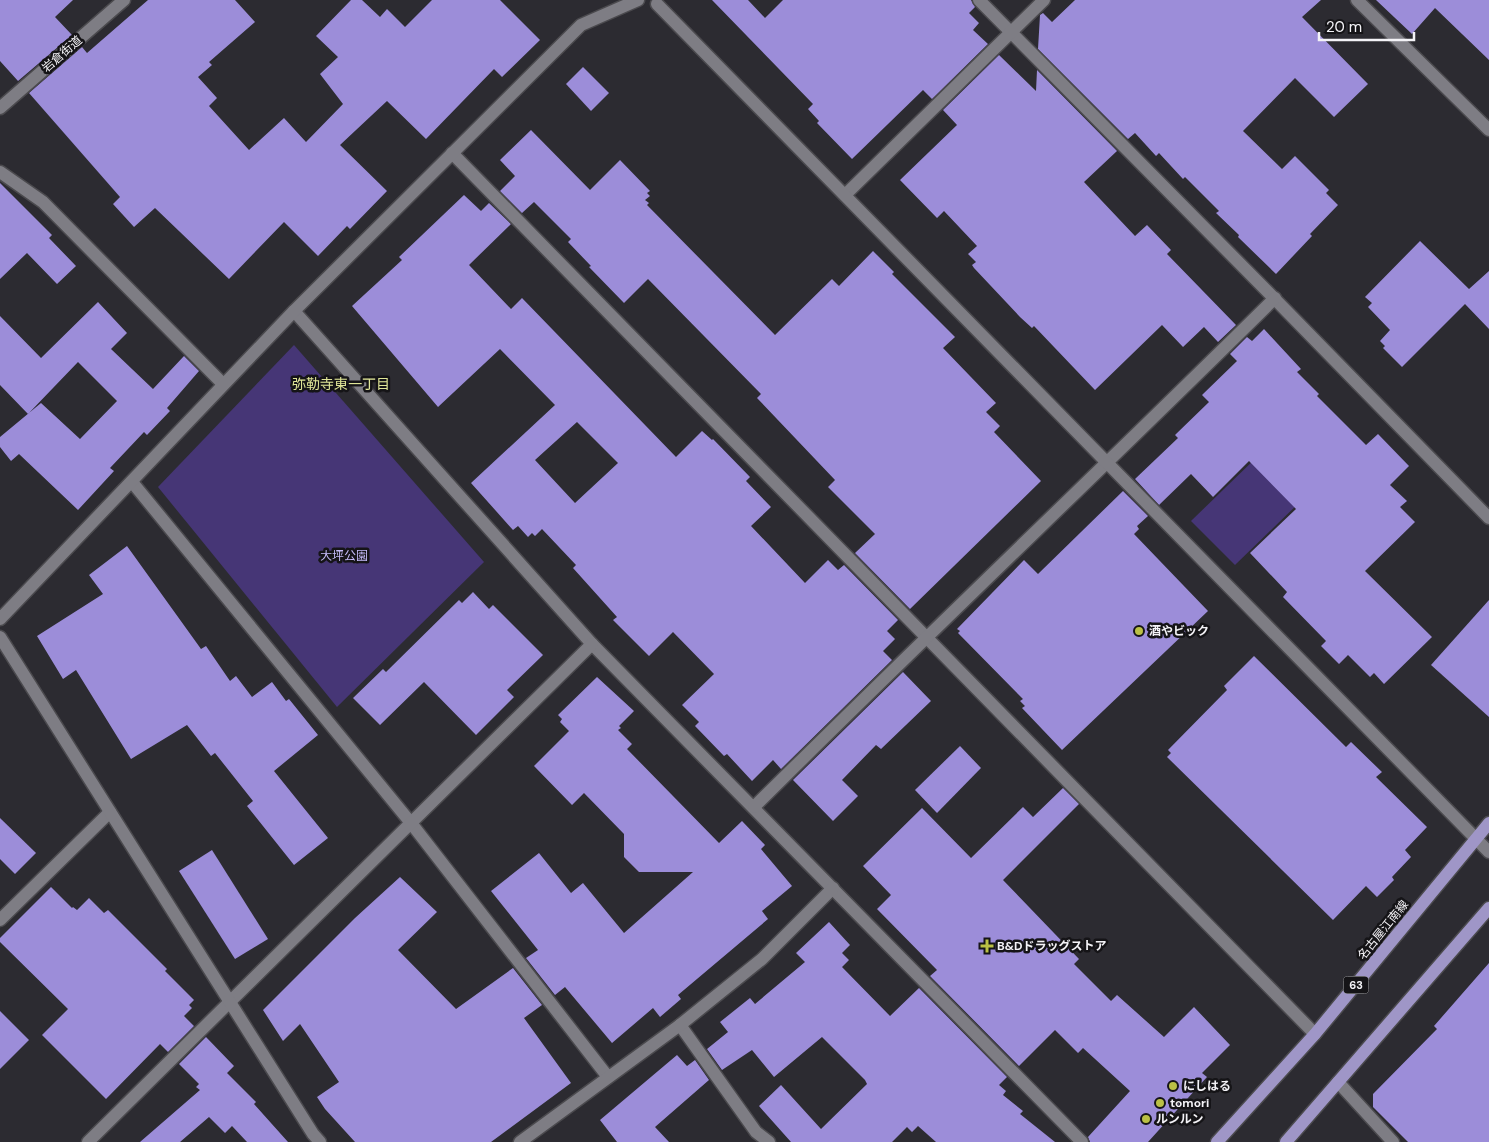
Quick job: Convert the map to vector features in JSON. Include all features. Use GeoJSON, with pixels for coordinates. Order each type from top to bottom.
{"type":"FeatureCollection","features":[{"type":"Feature","properties":{"kind":"main road","name":"名古屋江南線"},"geometry":{"type":"LineString","coordinates":[[1216,1142],[1315,1034],[1489,823]]}},
{"type":"Feature","properties":{"kind":"main road"},"geometry":{"type":"LineString","coordinates":[[1286,1142],[1489,908]]}},
{"type":"Feature","properties":{"kind":"street","name":"岩倉街道"},"geometry":{"type":"LineString","coordinates":[[0,108],[124,0]]}},
{"type":"Feature","properties":{"kind":"street"},"geometry":{"type":"LineString","coordinates":[[0,619],[294,311],[582,25],[638,0]]}},
{"type":"Feature","properties":{"kind":"street"},"geometry":{"type":"LineString","coordinates":[[979,0],[1489,518]]}},
{"type":"Feature","properties":{"kind":"street"},"geometry":{"type":"LineString","coordinates":[[846,195],[1044,0]]}},
{"type":"Feature","properties":{"kind":"street"},"geometry":{"type":"LineString","coordinates":[[1356,0],[1489,130]]}},
{"type":"Feature","properties":{"kind":"street"},"geometry":{"type":"LineString","coordinates":[[652,2],[846,195],[1489,852]]}},
{"type":"Feature","properties":{"kind":"street"},"geometry":{"type":"LineString","coordinates":[[452,153],[1315,1034]]}},
{"type":"Feature","properties":{"kind":"street"},"geometry":{"type":"LineString","coordinates":[[0,172],[43,202],[223,384]]}},
{"type":"Feature","properties":{"kind":"street"},"geometry":{"type":"LineString","coordinates":[[754,807],[925,637],[1108,463],[1274,298]]}},
{"type":"Feature","properties":{"kind":"street"},"geometry":{"type":"LineString","coordinates":[[294,311],[592,644],[1082,1142]]}},
{"type":"Feature","properties":{"kind":"street"},"geometry":{"type":"LineString","coordinates":[[132,482],[411,823],[608,1077]]}},
{"type":"Feature","properties":{"kind":"street"},"geometry":{"type":"LineString","coordinates":[[0,637],[313,1134],[320,1142]]}},
{"type":"Feature","properties":{"kind":"street"},"geometry":{"type":"LineString","coordinates":[[88,1142],[592,644]]}},
{"type":"Feature","properties":{"kind":"street"},"geometry":{"type":"LineString","coordinates":[[0,920],[110,812]]}},
{"type":"Feature","properties":{"kind":"street"},"geometry":{"type":"LineString","coordinates":[[520,1142],[680,1025],[762,959],[832,888]]}},
{"type":"Feature","properties":{"kind":"street"},"geometry":{"type":"LineString","coordinates":[[680,1025],[756,1132],[769,1142]]}},
{"type":"Feature","properties":{"kind":"street"},"geometry":{"type":"LineString","coordinates":[[1338,1082],[1393,1142]]}},
{"type":"Feature","properties":{"kind":"green space","name":"大坪公園"},"geometry":{"type":"Polygon","coordinates":[[[294,345],[484,562],[337,707],[158,487],[294,345]]]}},
{"type":"Feature","properties":{"kind":"green space"},"geometry":{"type":"Polygon","coordinates":[[[1259,455],[1302,500],[1235,565],[1191,521],[1259,455]]]}},
{"type":"Feature","properties":{"kind":"building"},"geometry":{"type":"Polygon","coordinates":[[[0,0],[73,0],[55,17],[72,35],[18,81],[0,61],[0,0]]]}},
{"type":"Feature","properties":{"kind":"building"},"geometry":{"type":"Polygon","coordinates":[[[148,0],[235,0],[255,22],[209,62],[212,65],[198,77],[217,98],[209,106],[249,150],[284,118],[306,142],[343,104],[320,74],[338,57],[316,36],[351,0],[362,0],[380,17],[387,9],[405,27],[432,0],[500,0],[540,40],[502,77],[494,69],[426,139],[387,101],[340,145],[387,191],[350,229],[347,226],[318,256],[284,222],[229,279],[155,208],[134,227],[113,204],[120,197],[29,93],[82,47],[87,53],[148,0]]]}},
{"type":"Feature","properties":{"kind":"building"},"geometry":{"type":"Polygon","coordinates":[[[712,0],[748,0],[765,18],[783,0],[971,0],[975,7],[969,13],[979,23],[973,30],[988,44],[932,99],[923,90],[852,159],[817,123],[819,121],[808,109],[813,104],[712,0]]]}},
{"type":"Feature","properties":{"kind":"building"},"geometry":{"type":"Polygon","coordinates":[[[1075,0],[1321,0],[1302,17],[1368,84],[1334,117],[1295,78],[1243,131],[1282,169],[1295,156],[1329,190],[1326,193],[1338,205],[1276,274],[1238,237],[1239,235],[1216,213],[1219,211],[1185,177],[1183,179],[1159,153],[1156,156],[1135,133],[1128,139],[1038,49],[1040,15],[1043,13],[1052,22],[1075,0]]]}},
{"type":"Feature","properties":{"kind":"building"},"geometry":{"type":"Polygon","coordinates":[[[1376,0],[1489,0],[1489,60],[1435,8],[1412,34],[1376,0]]]}},
{"type":"Feature","properties":{"kind":"building"},"geometry":{"type":"Polygon","coordinates":[[[999,55],[1036,91],[1037,70],[1117,151],[1084,182],[1135,236],[1147,225],[1171,250],[1167,254],[1236,325],[1218,342],[1204,327],[1183,347],[1162,325],[1095,390],[1034,326],[1032,328],[1020,317],[974,268],[972,265],[976,262],[968,254],[977,246],[944,211],[937,218],[900,180],[957,125],[943,110],[999,55]]]}},
{"type":"Feature","properties":{"kind":"building"},"geometry":{"type":"Polygon","coordinates":[[[583,67],[609,93],[591,111],[566,84],[583,67]]]}},
{"type":"Feature","properties":{"kind":"building"},"geometry":{"type":"Polygon","coordinates":[[[531,130],[590,190],[620,160],[650,191],[647,193],[650,196],[645,200],[649,203],[647,205],[775,335],[832,279],[839,286],[873,251],[894,272],[892,274],[955,337],[943,348],[996,403],[986,412],[1000,426],[994,432],[1041,481],[910,609],[855,553],[875,534],[828,487],[835,480],[757,398],[761,394],[648,279],[624,303],[568,242],[571,239],[534,202],[522,213],[500,191],[515,176],[500,160],[531,130]]]}},
{"type":"Feature","properties":{"kind":"building"},"geometry":{"type":"Polygon","coordinates":[[[0,183],[52,235],[49,238],[76,266],[57,284],[27,253],[0,279],[0,183]]]}},
{"type":"Feature","properties":{"kind":"building"},"geometry":{"type":"Polygon","coordinates":[[[464,195],[481,211],[489,203],[511,224],[469,265],[511,309],[522,298],[676,457],[702,431],[713,439],[750,477],[746,481],[771,507],[751,526],[805,583],[828,560],[838,570],[844,565],[898,620],[887,631],[895,639],[883,651],[892,660],[781,769],[773,760],[752,781],[727,754],[724,756],[695,726],[699,722],[682,705],[714,674],[673,632],[649,656],[613,620],[617,617],[573,568],[576,565],[542,529],[535,536],[532,533],[528,537],[518,526],[513,530],[471,483],[555,405],[500,349],[438,407],[352,306],[402,260],[399,257],[464,195]],[[577,422],[535,460],[575,503],[618,463],[577,422]]]}},
{"type":"Feature","properties":{"kind":"building"},"geometry":{"type":"Polygon","coordinates":[[[1420,241],[1469,289],[1489,271],[1489,329],[1465,304],[1402,367],[1383,348],[1385,346],[1380,341],[1390,330],[1368,307],[1372,303],[1365,297],[1420,241]]]}},
{"type":"Feature","properties":{"kind":"building"},"geometry":{"type":"Polygon","coordinates":[[[98,302],[127,333],[111,349],[153,389],[184,356],[199,371],[167,408],[170,411],[147,435],[144,432],[110,468],[114,471],[78,510],[19,454],[11,461],[0,447],[0,437],[28,414],[0,385],[0,316],[41,358],[98,302]],[[78,362],[29,413],[41,403],[80,439],[117,401],[78,362]]]}},
{"type":"Feature","properties":{"kind":"building"},"geometry":{"type":"Polygon","coordinates":[[[1264,329],[1301,369],[1297,372],[1319,394],[1317,396],[1366,445],[1378,434],[1409,466],[1390,485],[1407,501],[1400,507],[1415,522],[1365,571],[1432,637],[1384,684],[1374,673],[1370,677],[1348,655],[1339,664],[1321,646],[1326,641],[1283,597],[1287,592],[1250,553],[1296,509],[1249,461],[1213,497],[1191,474],[1159,505],[1135,479],[1178,438],[1175,435],[1209,402],[1202,395],[1237,361],[1230,354],[1247,337],[1252,341],[1264,329]]]}},
{"type":"Feature","properties":{"kind":"building"},"geometry":{"type":"Polygon","coordinates":[[[1123,491],[1148,516],[1137,526],[1139,529],[1134,534],[1208,611],[1062,750],[1022,708],[1025,706],[1020,701],[1023,699],[958,633],[960,631],[957,629],[1024,560],[1038,574],[1123,491]]]}},
{"type":"Feature","properties":{"kind":"building"},"geometry":{"type":"Polygon","coordinates":[[[127,546],[201,649],[206,646],[230,681],[236,676],[252,697],[272,682],[286,701],[289,699],[318,735],[274,771],[328,838],[294,865],[247,806],[253,801],[215,753],[211,756],[187,725],[131,759],[76,670],[63,679],[37,636],[103,594],[89,575],[127,546]]]}},
{"type":"Feature","properties":{"kind":"building"},"geometry":{"type":"Polygon","coordinates":[[[473,592],[489,609],[493,605],[543,655],[507,690],[514,697],[476,735],[424,682],[380,725],[353,698],[383,669],[386,672],[459,600],[462,603],[473,592]]]}},
{"type":"Feature","properties":{"kind":"building"},"geometry":{"type":"Polygon","coordinates":[[[1489,600],[1489,717],[1431,665],[1489,600]]]}},
{"type":"Feature","properties":{"kind":"building"},"geometry":{"type":"Polygon","coordinates":[[[1254,656],[1346,747],[1351,742],[1382,772],[1376,777],[1427,827],[1405,850],[1411,857],[1392,877],[1394,880],[1377,897],[1366,886],[1333,920],[1167,757],[1171,753],[1168,750],[1227,690],[1224,686],[1254,656]]]}},
{"type":"Feature","properties":{"kind":"building"},"geometry":{"type":"Polygon","coordinates":[[[903,672],[931,701],[881,749],[876,745],[842,780],[858,796],[833,821],[793,780],[903,672]]]}},
{"type":"Feature","properties":{"kind":"building"},"geometry":{"type":"Polygon","coordinates":[[[597,677],[634,711],[619,726],[621,728],[618,730],[632,744],[627,749],[719,843],[742,821],[765,845],[761,849],[792,886],[762,911],[768,919],[678,995],[681,999],[660,1017],[653,1008],[612,1043],[565,987],[555,995],[526,958],[538,950],[491,891],[539,853],[571,893],[583,883],[624,933],[693,872],[639,872],[624,857],[624,834],[584,793],[572,805],[534,766],[569,731],[560,722],[562,719],[558,715],[597,677]]]}},
{"type":"Feature","properties":{"kind":"building"},"geometry":{"type":"Polygon","coordinates":[[[960,746],[981,768],[937,813],[915,790],[960,746]]]}},
{"type":"Feature","properties":{"kind":"building"},"geometry":{"type":"Polygon","coordinates":[[[1063,788],[1079,804],[1003,880],[1079,959],[1074,964],[1111,1001],[1117,995],[1164,1037],[1194,1007],[1230,1045],[1202,1073],[1207,1077],[1148,1142],[1090,1142],[1088,1137],[1130,1091],[1083,1048],[1078,1053],[1055,1030],[1019,1066],[930,976],[937,970],[877,909],[891,895],[863,866],[922,808],[971,858],[1023,807],[1033,817],[1063,788]]]}},
{"type":"Feature","properties":{"kind":"building"},"geometry":{"type":"Polygon","coordinates":[[[0,818],[36,853],[15,874],[0,859],[0,818]]]}},
{"type":"Feature","properties":{"kind":"building"},"geometry":{"type":"Polygon","coordinates":[[[212,850],[268,939],[235,959],[179,871],[212,850]]]}},
{"type":"Feature","properties":{"kind":"building"},"geometry":{"type":"Polygon","coordinates":[[[400,877],[437,912],[398,950],[456,1009],[513,968],[542,1005],[524,1018],[571,1083],[491,1142],[355,1142],[325,1109],[317,1097],[339,1082],[300,1024],[283,1041],[263,1010],[355,918],[400,877]]]}},
{"type":"Feature","properties":{"kind":"building"},"geometry":{"type":"Polygon","coordinates":[[[51,887],[72,908],[77,910],[89,898],[104,913],[108,910],[167,969],[165,971],[194,1000],[189,1005],[192,1008],[184,1016],[194,1026],[168,1052],[160,1044],[106,1099],[42,1035],[68,1009],[0,942],[0,938],[51,887]]]}},
{"type":"Feature","properties":{"kind":"building"},"geometry":{"type":"Polygon","coordinates":[[[829,922],[850,945],[842,953],[849,960],[842,967],[890,1016],[919,988],[1007,1077],[999,1085],[1006,1091],[1003,1095],[1023,1111],[1020,1114],[1055,1142],[936,1142],[918,1126],[912,1132],[907,1127],[892,1142],[791,1142],[759,1106],[781,1085],[821,1129],[867,1084],[865,1080],[822,1037],[774,1077],[752,1050],[722,1070],[707,1049],[728,1032],[720,1022],[750,998],[755,1004],[805,962],[796,953],[829,922]]]}},
{"type":"Feature","properties":{"kind":"building"},"geometry":{"type":"Polygon","coordinates":[[[1489,963],[1489,1142],[1408,1142],[1373,1107],[1373,1094],[1437,1029],[1434,1026],[1489,963]]]}},
{"type":"Feature","properties":{"kind":"building"},"geometry":{"type":"Polygon","coordinates":[[[0,1011],[29,1040],[0,1069],[0,1011]]]}},
{"type":"Feature","properties":{"kind":"building"},"geometry":{"type":"Polygon","coordinates":[[[206,1037],[234,1066],[227,1073],[256,1102],[254,1104],[288,1142],[247,1142],[232,1126],[225,1133],[209,1117],[180,1142],[140,1142],[200,1090],[196,1087],[199,1084],[179,1064],[206,1037]]]}},
{"type":"Feature","properties":{"kind":"building"},"geometry":{"type":"Polygon","coordinates":[[[677,1055],[687,1066],[695,1060],[709,1080],[655,1127],[669,1142],[617,1142],[600,1120],[677,1055]]]}},
{"type":"Feature","properties":{"kind":"place","name":"酒やビック"},"geometry":{"type":"Point","coordinates":[1139,631]}},
{"type":"Feature","properties":{"kind":"place","name":"B&Dドラッグストア"},"geometry":{"type":"Point","coordinates":[987,946]}},
{"type":"Feature","properties":{"kind":"place","name":"にしはる"},"geometry":{"type":"Point","coordinates":[1173,1086]}},
{"type":"Feature","properties":{"kind":"place","name":"tomori"},"geometry":{"type":"Point","coordinates":[1160,1103]}},
{"type":"Feature","properties":{"kind":"place","name":"ルンルン"},"geometry":{"type":"Point","coordinates":[1146,1119]}},
{"type":"Feature","properties":{"kind":"district","name":"弥勒寺東一丁目"},"geometry":{"type":"Point","coordinates":[341,384]}}]}
